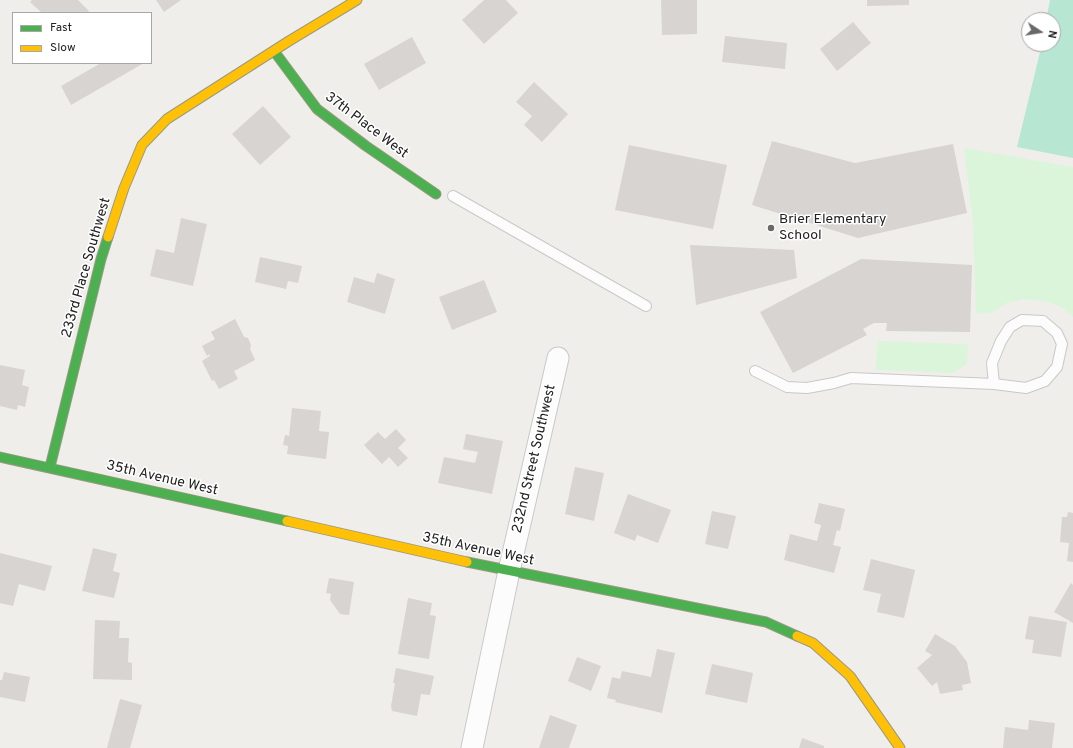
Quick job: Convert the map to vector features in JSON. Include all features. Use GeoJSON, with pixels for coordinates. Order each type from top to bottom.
{"type":"FeatureCollection","features":[{"type":"Feature","properties":{"kind":"street","name":"233rd Place Southwest"},"geometry":{"type":"LineString","coordinates":[[50,467],[101,259],[124,188],[142,145],[167,119],[356,0]]}},
{"type":"Feature","properties":{"kind":"street","name":"37th Place West"},"geometry":{"type":"LineString","coordinates":[[274,51],[317,109],[366,146],[436,194]]}},
{"type":"Feature","properties":{"kind":"street","name":"232nd Street Southwest"},"geometry":{"type":"LineString","coordinates":[[472,748],[509,572],[558,358]]}},
{"type":"Feature","properties":{"kind":"street","name":"35th Avenue West"},"geometry":{"type":"LineString","coordinates":[[0,457],[50,467],[509,572],[766,622],[813,643],[850,676],[900,748]]}},
{"type":"Feature","properties":{"kind":"lane"},"geometry":{"type":"LineString","coordinates":[[453,196],[646,306]]}},
{"type":"Feature","properties":{"kind":"lane"},"geometry":{"type":"LineString","coordinates":[[755,371],[788,387],[807,388],[851,378],[994,384],[1026,388],[1045,381],[1057,367],[1062,344],[1057,333],[1043,320],[1022,320],[1010,328],[1001,341],[992,363],[994,384]]}},
{"type":"Feature","properties":{"kind":"green space"},"geometry":{"type":"Polygon","coordinates":[[[1050,0],[1073,0],[1073,158],[1017,147],[1040,52],[1061,52],[1061,12],[1048,12],[1050,0]]]}},
{"type":"Feature","properties":{"kind":"green space"},"geometry":{"type":"Polygon","coordinates":[[[964,148],[1073,167],[1073,317],[1060,306],[1045,301],[1023,299],[1007,303],[993,312],[976,314],[973,223],[964,148]]]}},
{"type":"Feature","properties":{"kind":"green space"},"geometry":{"type":"Polygon","coordinates":[[[877,341],[968,344],[967,364],[953,373],[876,370],[877,341]]]}},
{"type":"Feature","properties":{"kind":"building"},"geometry":{"type":"Polygon","coordinates":[[[32,0],[78,0],[89,11],[41,12],[30,2],[32,0]]]}},
{"type":"Feature","properties":{"kind":"building"},"geometry":{"type":"Polygon","coordinates":[[[156,0],[181,0],[164,12],[156,0]]]}},
{"type":"Feature","properties":{"kind":"building"},"geometry":{"type":"Polygon","coordinates":[[[484,0],[506,0],[518,13],[484,44],[462,20],[484,0]]]}},
{"type":"Feature","properties":{"kind":"building"},"geometry":{"type":"Polygon","coordinates":[[[661,0],[697,0],[697,34],[662,35],[661,0]]]}},
{"type":"Feature","properties":{"kind":"building"},"geometry":{"type":"Polygon","coordinates":[[[867,0],[909,0],[909,5],[867,6],[867,0]]]}},
{"type":"Feature","properties":{"kind":"building"},"geometry":{"type":"Polygon","coordinates":[[[853,22],[871,43],[837,71],[820,49],[853,22]]]}},
{"type":"Feature","properties":{"kind":"building"},"geometry":{"type":"Polygon","coordinates":[[[725,36],[787,43],[785,69],[722,62],[725,36]]]}},
{"type":"Feature","properties":{"kind":"building"},"geometry":{"type":"Polygon","coordinates":[[[412,37],[426,63],[379,90],[364,64],[412,37]]]}},
{"type":"Feature","properties":{"kind":"building"},"geometry":{"type":"Polygon","coordinates":[[[99,64],[142,64],[71,105],[61,86],[99,64]]]}},
{"type":"Feature","properties":{"kind":"building"},"geometry":{"type":"Polygon","coordinates":[[[534,82],[568,114],[542,142],[524,125],[532,116],[516,102],[534,82]]]}},
{"type":"Feature","properties":{"kind":"building"},"geometry":{"type":"Polygon","coordinates":[[[263,106],[291,137],[260,165],[232,134],[263,106]]]}},
{"type":"Feature","properties":{"kind":"building"},"geometry":{"type":"Polygon","coordinates":[[[772,141],[855,163],[953,144],[967,213],[858,238],[752,205],[772,141]]]}},
{"type":"Feature","properties":{"kind":"building"},"geometry":{"type":"Polygon","coordinates":[[[629,145],[727,165],[713,229],[615,210],[629,145]]]}},
{"type":"Feature","properties":{"kind":"building"},"geometry":{"type":"Polygon","coordinates":[[[181,218],[207,224],[193,286],[150,276],[156,249],[174,253],[181,218]]]}},
{"type":"Feature","properties":{"kind":"building"},"geometry":{"type":"Polygon","coordinates":[[[690,245],[794,250],[797,278],[696,305],[690,245]]]}},
{"type":"Feature","properties":{"kind":"building"},"geometry":{"type":"Polygon","coordinates":[[[260,257],[302,266],[298,283],[288,281],[286,289],[255,282],[260,257]]]}},
{"type":"Feature","properties":{"kind":"building"},"geometry":{"type":"Polygon","coordinates":[[[861,259],[972,265],[970,332],[886,331],[887,323],[874,323],[863,329],[867,335],[793,373],[760,312],[861,259]]]}},
{"type":"Feature","properties":{"kind":"building"},"geometry":{"type":"Polygon","coordinates":[[[377,273],[395,279],[385,314],[347,302],[354,277],[374,283],[377,273]]]}},
{"type":"Feature","properties":{"kind":"building"},"geometry":{"type":"Polygon","coordinates":[[[484,280],[497,312],[452,330],[439,297],[484,280]]]}},
{"type":"Feature","properties":{"kind":"building"},"geometry":{"type":"Polygon","coordinates":[[[235,319],[244,337],[248,338],[251,345],[250,349],[255,360],[234,371],[238,379],[219,389],[214,380],[212,381],[202,361],[210,356],[209,354],[207,356],[202,346],[215,339],[211,332],[235,319]]]}},
{"type":"Feature","properties":{"kind":"building"},"geometry":{"type":"Polygon","coordinates":[[[0,365],[25,370],[22,385],[29,387],[25,407],[18,405],[17,410],[0,406],[0,365]]]}},
{"type":"Feature","properties":{"kind":"building"},"geometry":{"type":"Polygon","coordinates":[[[292,408],[321,411],[319,431],[329,432],[326,459],[287,454],[288,446],[283,445],[285,435],[289,436],[292,408]]]}},
{"type":"Feature","properties":{"kind":"building"},"geometry":{"type":"Polygon","coordinates":[[[396,429],[406,440],[398,448],[408,458],[398,467],[389,457],[382,464],[364,445],[378,432],[385,439],[396,429]]]}},
{"type":"Feature","properties":{"kind":"building"},"geometry":{"type":"Polygon","coordinates":[[[466,434],[503,441],[492,494],[438,483],[444,457],[475,463],[478,452],[463,449],[466,434]]]}},
{"type":"Feature","properties":{"kind":"building"},"geometry":{"type":"Polygon","coordinates":[[[575,467],[604,473],[594,521],[565,514],[575,467]]]}},
{"type":"Feature","properties":{"kind":"building"},"geometry":{"type":"Polygon","coordinates":[[[628,494],[671,510],[658,543],[637,535],[635,541],[614,533],[628,494]]]}},
{"type":"Feature","properties":{"kind":"building"},"geometry":{"type":"Polygon","coordinates":[[[819,503],[845,509],[840,531],[837,530],[833,545],[841,547],[834,573],[784,560],[790,534],[817,541],[821,525],[814,523],[819,503]]]}},
{"type":"Feature","properties":{"kind":"building"},"geometry":{"type":"Polygon","coordinates":[[[712,511],[736,516],[728,549],[705,544],[712,511]]]}},
{"type":"Feature","properties":{"kind":"building"},"geometry":{"type":"Polygon","coordinates":[[[1068,512],[1073,513],[1073,562],[1067,561],[1069,543],[1060,542],[1062,517],[1067,517],[1068,512]]]}},
{"type":"Feature","properties":{"kind":"building"},"geometry":{"type":"Polygon","coordinates":[[[93,548],[117,554],[113,571],[120,573],[114,598],[82,591],[93,548]]]}},
{"type":"Feature","properties":{"kind":"building"},"geometry":{"type":"Polygon","coordinates":[[[0,553],[52,566],[45,591],[19,584],[13,606],[0,603],[0,553]]]}},
{"type":"Feature","properties":{"kind":"building"},"geometry":{"type":"Polygon","coordinates":[[[871,559],[915,570],[904,618],[877,612],[881,594],[863,590],[871,559]]]}},
{"type":"Feature","properties":{"kind":"building"},"geometry":{"type":"Polygon","coordinates":[[[329,578],[354,582],[349,615],[340,614],[330,600],[331,594],[326,593],[329,578]]]}},
{"type":"Feature","properties":{"kind":"building"},"geometry":{"type":"Polygon","coordinates":[[[1071,583],[1073,585],[1073,623],[1054,612],[1071,583]]]}},
{"type":"Feature","properties":{"kind":"building"},"geometry":{"type":"Polygon","coordinates":[[[408,598],[432,603],[430,615],[436,616],[429,659],[398,654],[408,598]]]}},
{"type":"Feature","properties":{"kind":"building"},"geometry":{"type":"Polygon","coordinates":[[[1029,616],[1067,622],[1061,657],[1032,653],[1034,640],[1025,639],[1029,616]]]}},
{"type":"Feature","properties":{"kind":"building"},"geometry":{"type":"Polygon","coordinates":[[[95,620],[120,621],[119,638],[129,638],[128,662],[132,663],[132,680],[93,679],[95,620]]]}},
{"type":"Feature","properties":{"kind":"building"},"geometry":{"type":"Polygon","coordinates":[[[935,634],[955,646],[967,662],[971,683],[962,685],[963,690],[940,694],[937,682],[932,686],[917,668],[932,655],[925,651],[935,634]]]}},
{"type":"Feature","properties":{"kind":"building"},"geometry":{"type":"Polygon","coordinates":[[[657,649],[675,653],[662,713],[615,702],[616,700],[607,698],[612,677],[620,679],[622,671],[651,677],[657,649]]]}},
{"type":"Feature","properties":{"kind":"building"},"geometry":{"type":"Polygon","coordinates":[[[577,657],[601,666],[591,691],[568,681],[577,657]]]}},
{"type":"Feature","properties":{"kind":"building"},"geometry":{"type":"Polygon","coordinates":[[[712,664],[753,673],[747,703],[705,694],[712,664]]]}},
{"type":"Feature","properties":{"kind":"building"},"geometry":{"type":"Polygon","coordinates":[[[396,668],[434,676],[430,695],[421,694],[417,716],[392,711],[391,706],[395,683],[393,683],[396,668]]]}},
{"type":"Feature","properties":{"kind":"building"},"geometry":{"type":"Polygon","coordinates":[[[4,672],[30,677],[25,702],[0,697],[0,680],[2,680],[4,672]]]}},
{"type":"Feature","properties":{"kind":"building"},"geometry":{"type":"Polygon","coordinates":[[[120,699],[142,705],[130,748],[107,748],[120,699]]]}},
{"type":"Feature","properties":{"kind":"building"},"geometry":{"type":"Polygon","coordinates":[[[550,715],[577,725],[569,748],[539,748],[550,715]]]}},
{"type":"Feature","properties":{"kind":"building"},"geometry":{"type":"Polygon","coordinates":[[[1029,720],[1055,723],[1052,748],[1003,748],[1005,727],[1028,730],[1029,720]]]}},
{"type":"Feature","properties":{"kind":"building"},"geometry":{"type":"Polygon","coordinates":[[[802,738],[824,746],[824,748],[799,748],[802,738]]]}},
{"type":"Feature","properties":{"kind":"traffic: fast"},"geometry":{"type":"LineString","coordinates":[[274,51],[317,109],[366,146],[436,194]]}},
{"type":"Feature","properties":{"kind":"traffic: fast"},"geometry":{"type":"LineString","coordinates":[[50,467],[101,259],[108,237]]}},
{"type":"Feature","properties":{"kind":"traffic: fast"},"geometry":{"type":"LineString","coordinates":[[0,457],[287,521]]}},
{"type":"Feature","properties":{"kind":"traffic: fast"},"geometry":{"type":"LineString","coordinates":[[467,562],[766,622],[797,636]]}},
{"type":"Feature","properties":{"kind":"traffic: slow"},"geometry":{"type":"LineString","coordinates":[[108,237],[124,188],[142,145],[167,119],[289,41],[357,0]]}},
{"type":"Feature","properties":{"kind":"traffic: slow"},"geometry":{"type":"LineString","coordinates":[[287,521],[467,562]]}},
{"type":"Feature","properties":{"kind":"traffic: slow"},"geometry":{"type":"LineString","coordinates":[[797,636],[813,643],[850,676],[900,748]]}},
{"type":"Feature","properties":{"kind":"place","name":"Brier Elementary School"},"geometry":{"type":"Point","coordinates":[771,228]}}]}
